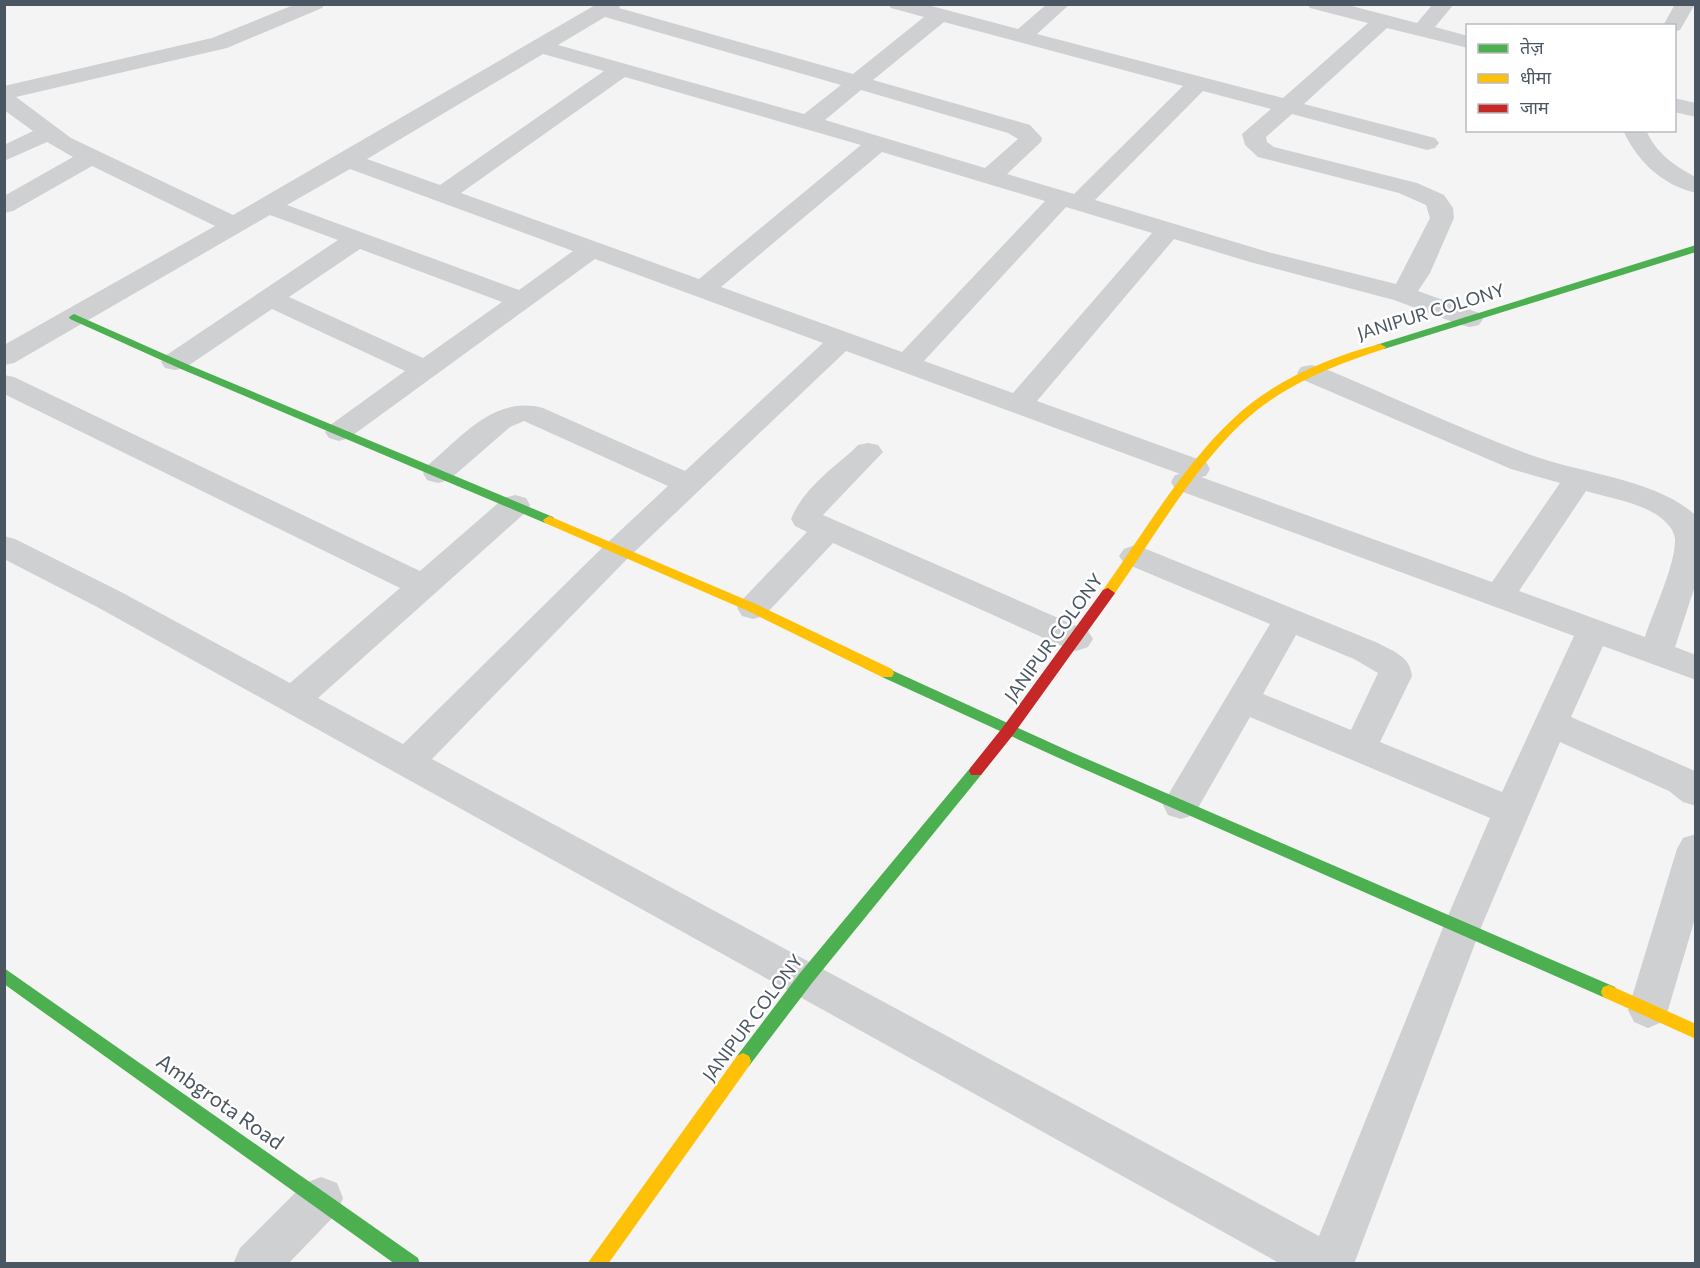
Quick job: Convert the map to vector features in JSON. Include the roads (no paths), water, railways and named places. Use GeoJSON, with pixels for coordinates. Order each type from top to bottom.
{"type":"FeatureCollection","features":[{"type":"Feature","properties":{"kind":"street"},"geometry":{"type":"LineString","coordinates":[[4,93],[219,42],[315,4]]}},
{"type":"Feature","properties":{"kind":"street"},"geometry":{"type":"LineString","coordinates":[[898,4],[1427,143]]}},
{"type":"Feature","properties":{"kind":"street"},"geometry":{"type":"LineString","coordinates":[[1317,4],[1466,42]]}},
{"type":"Feature","properties":{"kind":"street"},"geometry":{"type":"LineString","coordinates":[[1422,30],[1444,4]]}},
{"type":"Feature","properties":{"kind":"street"},"geometry":{"type":"LineString","coordinates":[[1675,24],[1685,4]]}},
{"type":"Feature","properties":{"kind":"street"},"geometry":{"type":"LineString","coordinates":[[1020,37],[1058,5]]}},
{"type":"Feature","properties":{"kind":"street"},"geometry":{"type":"LineString","coordinates":[[4,357],[348,160],[608,7],[856,83],[1016,128],[1027,134],[1030,138],[1029,142],[990,176]]}},
{"type":"Feature","properties":{"kind":"street"},"geometry":{"type":"LineString","coordinates":[[808,122],[939,15]]}},
{"type":"Feature","properties":{"kind":"street"},"geometry":{"type":"LineString","coordinates":[[1382,21],[1288,108],[1254,134],[1254,141],[1259,148],[1285,158],[1408,188],[1435,200],[1441,208],[1442,218],[1433,242],[1402,294]]}},
{"type":"Feature","properties":{"kind":"street"},"geometry":{"type":"LineString","coordinates":[[1676,28],[1695,34]]}},
{"type":"Feature","properties":{"kind":"street"},"geometry":{"type":"LineString","coordinates":[[542,47],[808,122],[1259,257],[1402,294],[1470,319]]}},
{"type":"Feature","properties":{"kind":"street"},"geometry":{"type":"LineString","coordinates":[[441,195],[621,69]]}},
{"type":"Feature","properties":{"kind":"street"},"geometry":{"type":"LineString","coordinates":[[907,363],[1071,200],[1197,84]]}},
{"type":"Feature","properties":{"kind":"street"},"geometry":{"type":"LineString","coordinates":[[4,99],[63,143],[234,225]]}},
{"type":"Feature","properties":{"kind":"street"},"geometry":{"type":"LineString","coordinates":[[1676,105],[1695,110]]}},
{"type":"Feature","properties":{"kind":"street"},"geometry":{"type":"LineString","coordinates":[[4,154],[49,132]]}},
{"type":"Feature","properties":{"kind":"street"},"geometry":{"type":"LineString","coordinates":[[1635,132],[1644,151],[1661,167],[1695,186]]}},
{"type":"Feature","properties":{"kind":"street"},"geometry":{"type":"LineString","coordinates":[[703,289],[878,143]]}},
{"type":"Feature","properties":{"kind":"street"},"geometry":{"type":"LineString","coordinates":[[4,206],[90,157]]}},
{"type":"Feature","properties":{"kind":"street"},"geometry":{"type":"LineString","coordinates":[[348,160],[1019,404],[1191,475],[1499,596],[1695,668]]}},
{"type":"Feature","properties":{"kind":"street"},"geometry":{"type":"LineString","coordinates":[[268,206],[522,300]]}},
{"type":"Feature","properties":{"kind":"street"},"geometry":{"type":"LineString","coordinates":[[1019,404],[1169,229]]}},
{"type":"Feature","properties":{"kind":"street"},"geometry":{"type":"LineString","coordinates":[[175,362],[357,239]]}},
{"type":"Feature","properties":{"kind":"street","name":"JANIPUR COLONY"},"geometry":{"type":"LineString","coordinates":[[596,1263],[704,1113],[806,978],[1008,731],[1076,639],[1191,475],[1238,420],[1278,390],[1338,360],[1695,248]]}},
{"type":"Feature","properties":{"kind":"street"},"geometry":{"type":"LineString","coordinates":[[339,432],[592,249]]}},
{"type":"Feature","properties":{"kind":"street"},"geometry":{"type":"LineString","coordinates":[[270,298],[425,370]]}},
{"type":"Feature","properties":{"kind":"street"},"geometry":{"type":"LineString","coordinates":[[74,317],[753,608],[1008,731],[1463,925],[1695,1032]]}},
{"type":"Feature","properties":{"kind":"street"},"geometry":{"type":"LineString","coordinates":[[406,763],[617,551],[842,340]]}},
{"type":"Feature","properties":{"kind":"street"},"geometry":{"type":"LineString","coordinates":[[1311,373],[1488,449],[1578,480],[1644,498],[1668,508],[1683,522],[1691,538],[1687,560],[1656,654]]}},
{"type":"Feature","properties":{"kind":"street"},"geometry":{"type":"LineString","coordinates":[[4,383],[423,585]]}},
{"type":"Feature","properties":{"kind":"street"},"geometry":{"type":"LineString","coordinates":[[438,473],[500,421],[511,414],[522,412],[533,414],[688,484]]}},
{"type":"Feature","properties":{"kind":"street"},"geometry":{"type":"LineString","coordinates":[[868,452],[806,513],[806,519],[1076,639]]}},
{"type":"Feature","properties":{"kind":"street"},"geometry":{"type":"LineString","coordinates":[[1499,596],[1578,480]]}},
{"type":"Feature","properties":{"kind":"street"},"geometry":{"type":"LineString","coordinates":[[292,701],[515,505]]}},
{"type":"Feature","properties":{"kind":"street"},"geometry":{"type":"LineString","coordinates":[[753,608],[827,530]]}},
{"type":"Feature","properties":{"kind":"street"},"geometry":{"type":"LineString","coordinates":[[4,546],[110,600],[1326,1263]]}},
{"type":"Feature","properties":{"kind":"street"},"geometry":{"type":"LineString","coordinates":[[1135,556],[1366,651],[1394,667],[1395,676],[1359,748]]}},
{"type":"Feature","properties":{"kind":"street"},"geometry":{"type":"LineString","coordinates":[[1181,805],[1289,619]]}},
{"type":"Feature","properties":{"kind":"street"},"geometry":{"type":"LineString","coordinates":[[1331,1263],[1463,925],[1511,811],[1593,631]]}},
{"type":"Feature","properties":{"kind":"street"},"geometry":{"type":"LineString","coordinates":[[1243,700],[1511,811]]}},
{"type":"Feature","properties":{"kind":"street"},"geometry":{"type":"LineString","coordinates":[[1551,723],[1683,781],[1695,792]]}},
{"type":"Feature","properties":{"kind":"street"},"geometry":{"type":"LineString","coordinates":[[1648,1010],[1690,891],[1695,849]]}},
{"type":"Feature","properties":{"kind":"street","name":"Ambgrota Road"},"geometry":{"type":"LineString","coordinates":[[4,975],[411,1263]]}},
{"type":"Feature","properties":{"kind":"street"},"geometry":{"type":"LineString","coordinates":[[256,1263],[321,1198]]}}]}
